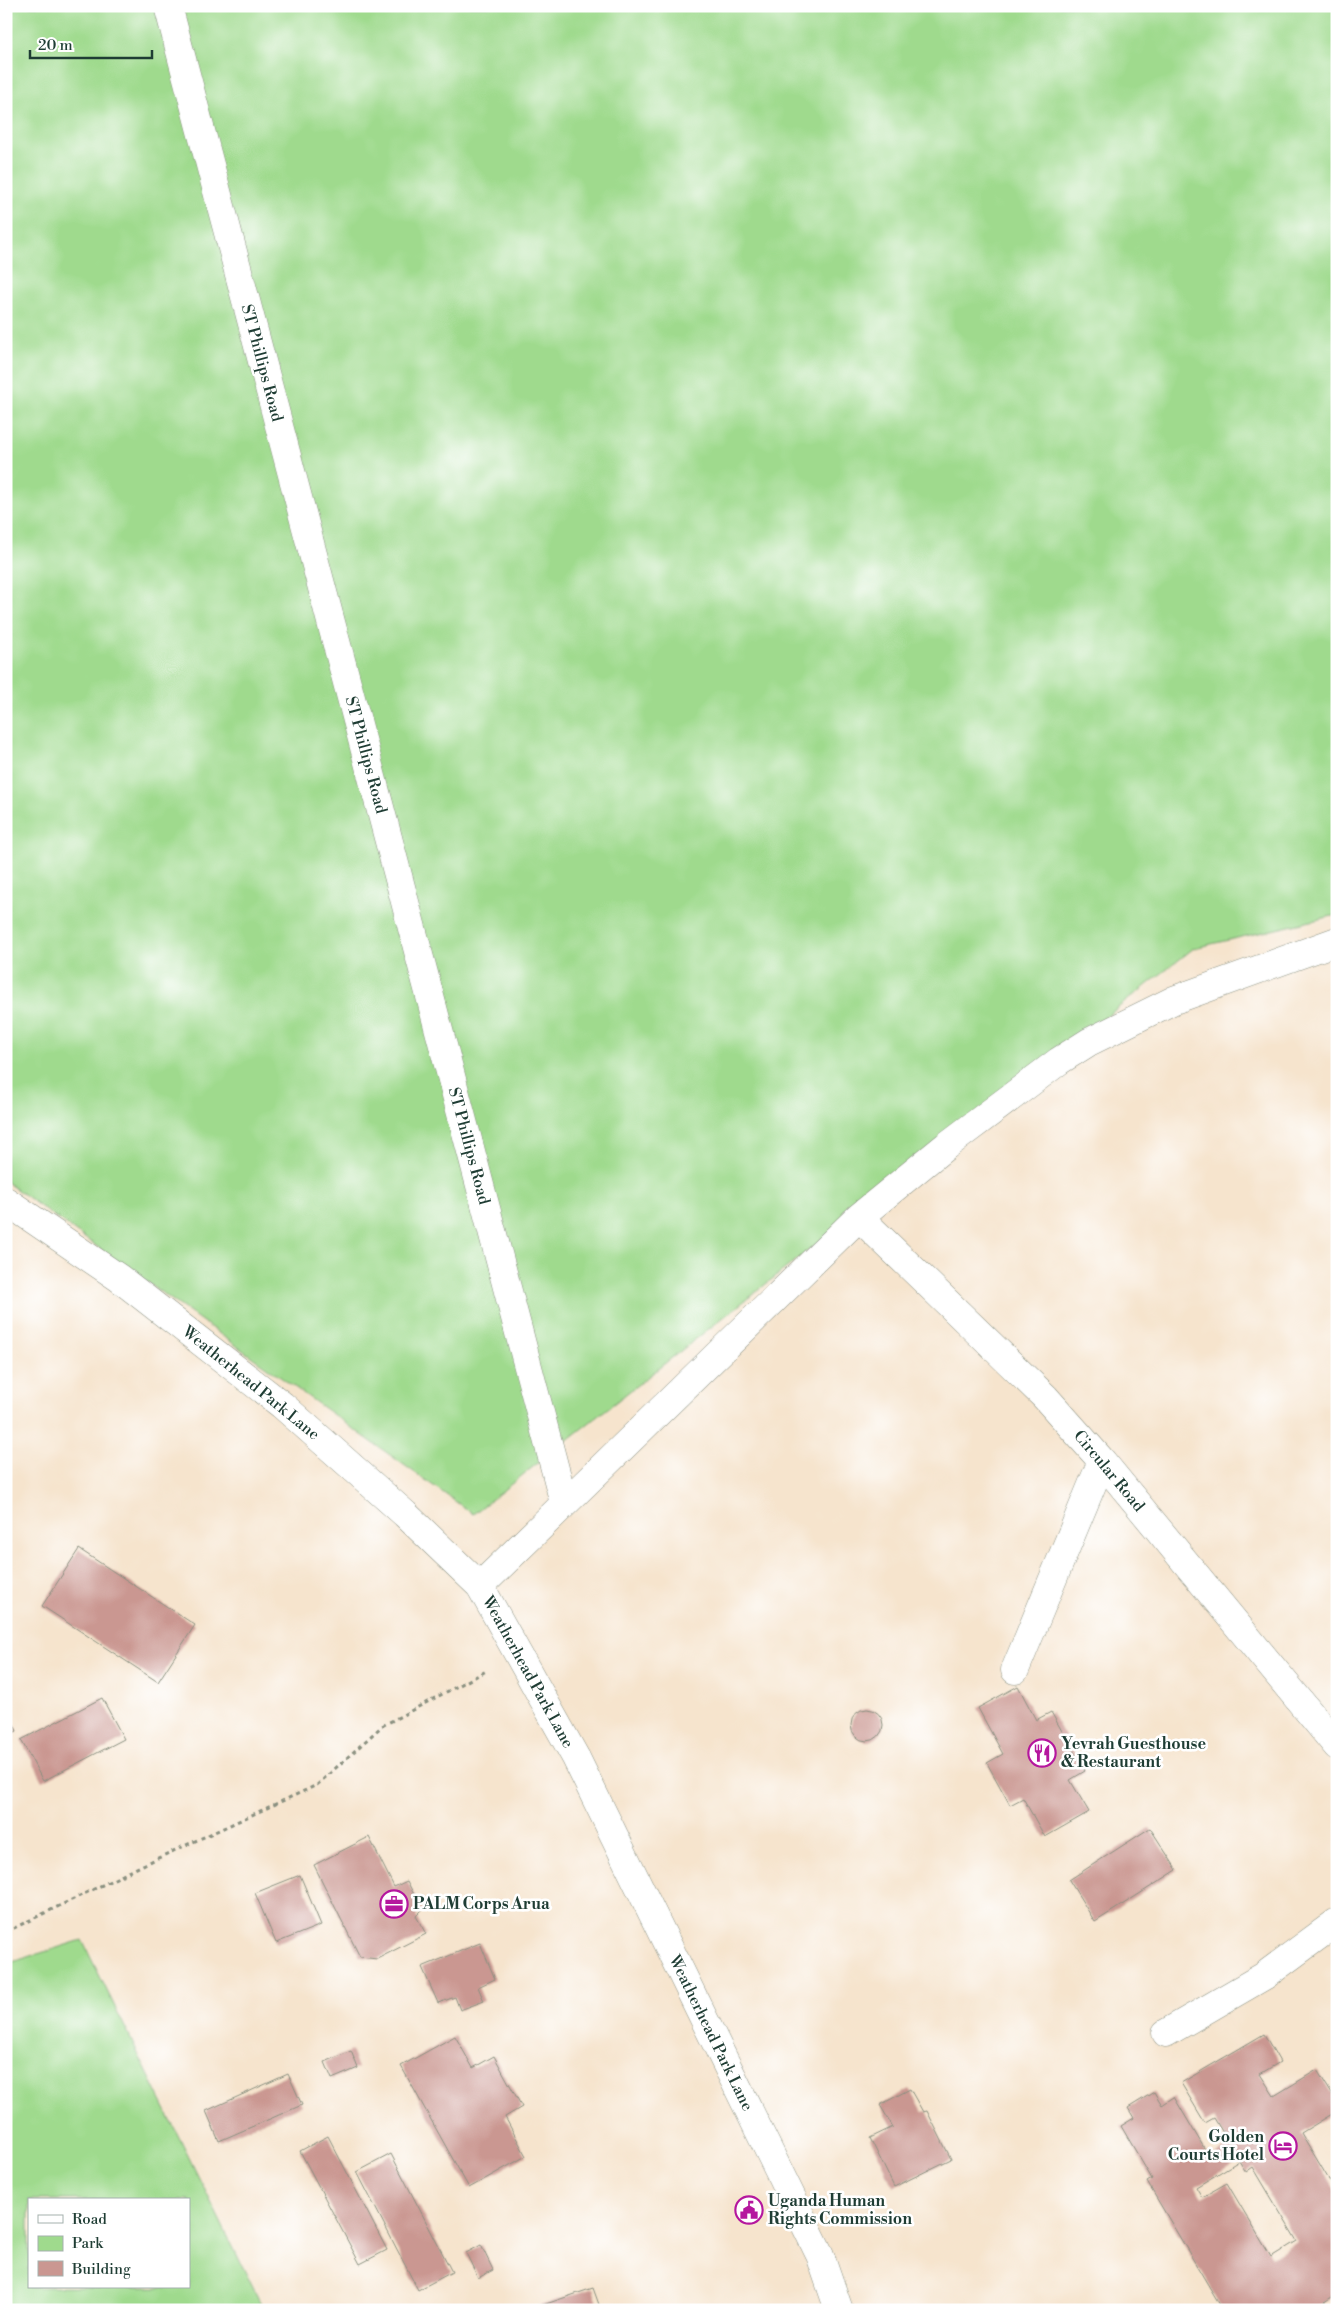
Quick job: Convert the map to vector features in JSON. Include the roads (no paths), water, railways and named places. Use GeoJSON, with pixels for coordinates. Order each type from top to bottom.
{"type":"FeatureCollection","features":[{"type":"Feature","properties":{"kind":"street","name":"ST Phillips Road"},"geometry":{"type":"LineString","coordinates":[[168,6],[564,1503]]}},
{"type":"Feature","properties":{"kind":"street"},"geometry":{"type":"LineString","coordinates":[[480,1586],[859,1217],[953,1140],[1059,1061],[1088,1042],[1174,1000],[1337,941]]}},
{"type":"Feature","properties":{"kind":"street","name":"Weatherhead Park Lane"},"geometry":{"type":"LineString","coordinates":[[6,1201],[119,1278],[282,1405],[405,1514],[480,1586],[576,1758],[820,2255],[839,2310]]}},
{"type":"Feature","properties":{"kind":"street","name":"Circular Road"},"geometry":{"type":"LineString","coordinates":[[859,1217],[1045,1397],[1102,1461],[1337,1746]]}},
{"type":"Feature","properties":{"kind":"street"},"geometry":{"type":"LineString","coordinates":[[1015,1670],[1102,1461]]}},
{"type":"Feature","properties":{"kind":"street"},"geometry":{"type":"LineString","coordinates":[[1166,2033],[1264,1976],[1337,1922]]}},
{"type":"Feature","properties":{"kind":"place","name":"Yevrah Guesthouse & Restaurant"},"geometry":{"type":"Point","coordinates":[1042,1753]}},
{"type":"Feature","properties":{"kind":"place","name":"PALM Corps Arua"},"geometry":{"type":"Point","coordinates":[394,1904]}},
{"type":"Feature","properties":{"kind":"place","name":"Golden Courts Hotel"},"geometry":{"type":"Point","coordinates":[1283,2146]}},
{"type":"Feature","properties":{"kind":"place","name":"Uganda Human Rights Commission"},"geometry":{"type":"Point","coordinates":[749,2210]}}]}
